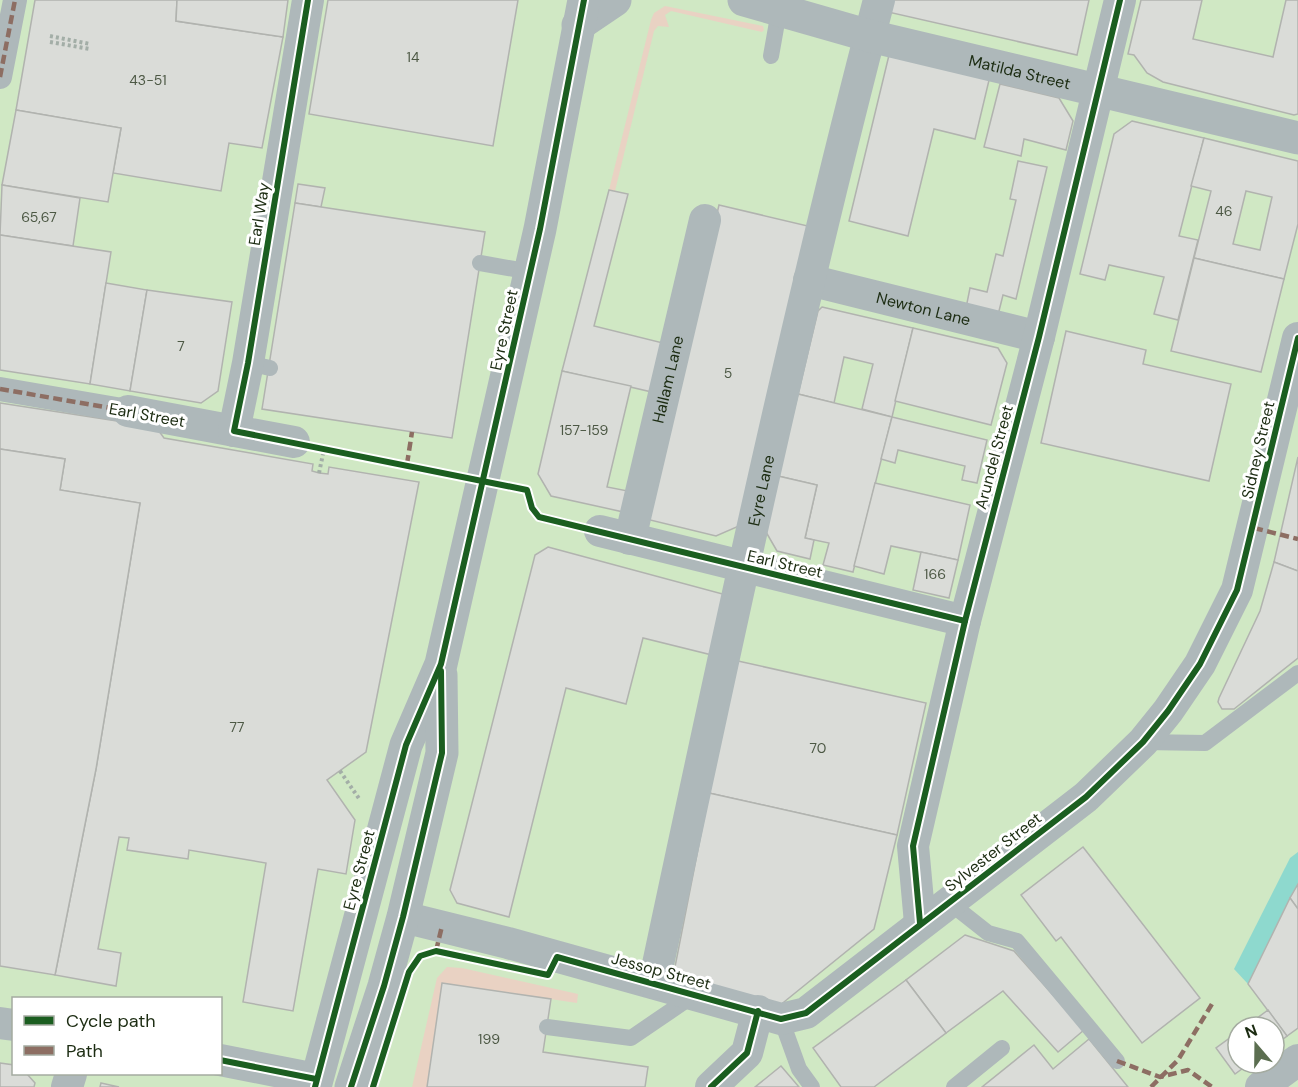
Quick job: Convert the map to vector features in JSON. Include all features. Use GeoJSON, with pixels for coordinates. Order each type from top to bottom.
{"type":"FeatureCollection","features":[{"type":"Feature","properties":{"kind":"street"},"geometry":{"type":"LineString","coordinates":[[0,77],[15,0]]}},
{"type":"Feature","properties":{"kind":"street","name":"Earl Way"},"geometry":{"type":"LineString","coordinates":[[234,431],[259,366],[294,143],[308,0]]}},
{"type":"Feature","properties":{"kind":"street"},"geometry":{"type":"LineString","coordinates":[[581,13],[615,0]]}},
{"type":"Feature","properties":{"kind":"street","name":"Matilda Street"},"geometry":{"type":"LineString","coordinates":[[744,0],[870,36],[1298,138]]}},
{"type":"Feature","properties":{"kind":"street","name":"Eyre Lane"},"geometry":{"type":"LineString","coordinates":[[654,983],[743,568],[809,280],[879,0]]}},
{"type":"Feature","properties":{"kind":"street","name":"Arundel Street"},"geometry":{"type":"LineString","coordinates":[[920,923],[913,846],[965,621],[1039,337],[1120,0]]}},
{"type":"Feature","properties":{"kind":"street","name":"Eyre Street"},"geometry":{"type":"LineString","coordinates":[[318,1084],[339,994],[406,745],[441,664],[531,272],[555,160],[581,13]]}},
{"type":"Feature","properties":{"kind":"street","name":"Hallam Lane"},"geometry":{"type":"LineString","coordinates":[[630,539],[705,220]]}},
{"type":"Feature","properties":{"kind":"street","name":"Newton Lane"},"geometry":{"type":"LineString","coordinates":[[809,280],[1039,337]]}},
{"type":"Feature","properties":{"kind":"street","name":"Sidney Street"},"geometry":{"type":"LineString","coordinates":[[1244,568],[1298,338]]}},
{"type":"Feature","properties":{"kind":"street","name":"Earl Street"},"geometry":{"type":"LineString","coordinates":[[0,389],[294,442]]}},
{"type":"Feature","properties":{"kind":"street","name":"Earl Street"},"geometry":{"type":"LineString","coordinates":[[600,531],[965,621]]}},
{"type":"Feature","properties":{"kind":"street","name":"Sylvester Street"},"geometry":{"type":"LineString","coordinates":[[770,1015],[806,1013],[818,1005],[920,923],[950,903],[1086,797],[1143,742],[1168,711],[1200,664],[1225,618],[1244,568]]}},
{"type":"Feature","properties":{"kind":"street","name":"Eyre Street"},"geometry":{"type":"LineString","coordinates":[[351,1087],[384,986],[403,917],[442,753],[441,664]]}},
{"type":"Feature","properties":{"kind":"street"},"geometry":{"type":"LineString","coordinates":[[339,994],[378,934],[403,917]]}},
{"type":"Feature","properties":{"kind":"street","name":"Jessop Street"},"geometry":{"type":"LineString","coordinates":[[403,917],[770,1015]]}},
{"type":"Feature","properties":{"kind":"street"},"geometry":{"type":"LineString","coordinates":[[711,1087],[747,1053],[770,1015]]}},
{"type":"Feature","properties":{"kind":"street"},"geometry":{"type":"LineString","coordinates":[[222,1060],[318,1084]]}},
{"type":"Feature","properties":{"kind":"street"},"geometry":{"type":"LineString","coordinates":[[1262,1087],[1298,1060]]}},
{"type":"Feature","properties":{"kind":"lane"},"geometry":{"type":"LineString","coordinates":[[771,56],[779,11]]}},
{"type":"Feature","properties":{"kind":"lane"},"geometry":{"type":"LineString","coordinates":[[480,262],[531,272]]}},
{"type":"Feature","properties":{"kind":"lane"},"geometry":{"type":"LineString","coordinates":[[1143,742],[1205,743],[1298,673]]}},
{"type":"Feature","properties":{"kind":"lane"},"geometry":{"type":"LineString","coordinates":[[950,903],[988,933],[1017,941],[1117,1061]]}},
{"type":"Feature","properties":{"kind":"lane"},"geometry":{"type":"LineString","coordinates":[[547,1027],[630,1038],[695,994]]}},
{"type":"Feature","properties":{"kind":"lane"},"geometry":{"type":"LineString","coordinates":[[770,1015],[799,1069],[812,1087]]}},
{"type":"Feature","properties":{"kind":"lane"},"geometry":{"type":"LineString","coordinates":[[954,1087],[1002,1048]]}},
{"type":"Feature","properties":{"kind":"path"},"geometry":{"type":"LineString","coordinates":[[50,36],[90,46],[50,42]]}},
{"type":"Feature","properties":{"kind":"path"},"geometry":{"type":"LineString","coordinates":[[319,473],[324,448]]}},
{"type":"Feature","properties":{"kind":"path"},"geometry":{"type":"LineString","coordinates":[[340,771],[363,804]]}},
{"type":"Feature","properties":{"kind":"shaded area"},"geometry":{"type":"Polygon","coordinates":[[[665,6],[763,26],[764,30],[762,32],[671,11],[665,15],[669,27],[658,26],[654,31],[615,191],[609,190],[651,20],[654,13],[665,6]]]}},
{"type":"Feature","properties":{"kind":"shaded area"},"geometry":{"type":"Polygon","coordinates":[[[447,967],[462,968],[578,994],[577,1003],[442,983],[427,1087],[412,1087],[437,978],[447,967]]]}},
{"type":"Feature","properties":{"kind":"water"},"geometry":{"type":"Polygon","coordinates":[[[1298,852],[1298,884],[1248,984],[1234,969],[1290,858],[1298,852]]]}},
{"type":"Feature","properties":{"kind":"building"},"geometry":{"type":"Polygon","coordinates":[[[35,0],[177,0],[176,21],[283,37],[262,148],[229,143],[221,191],[113,173],[121,128],[16,110],[35,0]]]}},
{"type":"Feature","properties":{"kind":"building"},"geometry":{"type":"Polygon","coordinates":[[[177,0],[288,0],[283,37],[176,21],[177,0]]]}},
{"type":"Feature","properties":{"kind":"building"},"geometry":{"type":"Polygon","coordinates":[[[328,0],[518,0],[493,146],[309,114],[328,0]]]}},
{"type":"Feature","properties":{"kind":"building"},"geometry":{"type":"Polygon","coordinates":[[[890,0],[1089,0],[1077,55],[888,12],[890,0]]]}},
{"type":"Feature","properties":{"kind":"building"},"geometry":{"type":"Polygon","coordinates":[[[1141,0],[1202,0],[1193,39],[1273,57],[1286,0],[1298,0],[1298,114],[1294,115],[1163,82],[1147,73],[1134,55],[1128,54],[1141,0]]]}},
{"type":"Feature","properties":{"kind":"building"},"geometry":{"type":"Polygon","coordinates":[[[890,51],[990,76],[975,139],[934,129],[908,236],[849,221],[890,51]]]}},
{"type":"Feature","properties":{"kind":"building"},"geometry":{"type":"Polygon","coordinates":[[[1000,84],[1059,98],[1073,121],[1066,150],[1024,139],[1021,156],[984,147],[1000,84]]]}},
{"type":"Feature","properties":{"kind":"building"},"geometry":{"type":"Polygon","coordinates":[[[16,110],[121,128],[108,202],[2,185],[16,110]]]}},
{"type":"Feature","properties":{"kind":"building"},"geometry":{"type":"Polygon","coordinates":[[[1132,121],[1204,138],[1179,236],[1198,240],[1178,320],[1154,314],[1164,277],[1109,265],[1105,280],[1080,274],[1114,134],[1132,121]]]}},
{"type":"Feature","properties":{"kind":"building"},"geometry":{"type":"Polygon","coordinates":[[[1204,138],[1298,161],[1298,224],[1284,279],[1194,258],[1211,191],[1191,186],[1204,138]],[[1246,191],[1233,244],[1260,250],[1272,197],[1246,191]]]}},
{"type":"Feature","properties":{"kind":"building"},"geometry":{"type":"Polygon","coordinates":[[[1018,161],[1047,167],[1016,299],[1003,295],[998,315],[966,308],[970,288],[987,292],[996,254],[1003,256],[1016,200],[1010,199],[1018,161]]]}},
{"type":"Feature","properties":{"kind":"building"},"geometry":{"type":"Polygon","coordinates":[[[298,184],[325,188],[321,207],[295,203],[298,184]]]}},
{"type":"Feature","properties":{"kind":"building"},"geometry":{"type":"Polygon","coordinates":[[[2,185],[80,198],[73,246],[0,235],[2,185]]]}},
{"type":"Feature","properties":{"kind":"building"},"geometry":{"type":"Polygon","coordinates":[[[609,190],[628,194],[594,326],[667,344],[656,393],[562,371],[609,190]]]}},
{"type":"Feature","properties":{"kind":"building"},"geometry":{"type":"Polygon","coordinates":[[[295,203],[485,232],[452,438],[262,409],[295,203]]]}},
{"type":"Feature","properties":{"kind":"building"},"geometry":{"type":"Polygon","coordinates":[[[719,205],[812,227],[739,526],[716,536],[646,519],[719,205]]]}},
{"type":"Feature","properties":{"kind":"building"},"geometry":{"type":"Polygon","coordinates":[[[0,235],[111,252],[90,384],[0,370],[0,235]]]}},
{"type":"Feature","properties":{"kind":"building"},"geometry":{"type":"Polygon","coordinates":[[[1194,258],[1284,279],[1261,372],[1171,351],[1194,258]]]}},
{"type":"Feature","properties":{"kind":"building"},"geometry":{"type":"Polygon","coordinates":[[[106,283],[147,290],[130,391],[90,384],[106,283]]]}},
{"type":"Feature","properties":{"kind":"building"},"geometry":{"type":"Polygon","coordinates":[[[147,290],[232,302],[218,391],[201,403],[130,391],[147,290]]]}},
{"type":"Feature","properties":{"kind":"building"},"geometry":{"type":"Polygon","coordinates":[[[822,307],[913,328],[892,417],[862,409],[873,364],[844,357],[834,403],[798,394],[818,311],[822,307]]]}},
{"type":"Feature","properties":{"kind":"building"},"geometry":{"type":"Polygon","coordinates":[[[913,328],[998,348],[1007,363],[991,425],[895,401],[913,328]]]}},
{"type":"Feature","properties":{"kind":"building"},"geometry":{"type":"Polygon","coordinates":[[[1066,331],[1146,350],[1143,364],[1231,384],[1209,481],[1041,443],[1066,331]]]}},
{"type":"Feature","properties":{"kind":"building"},"geometry":{"type":"Polygon","coordinates":[[[562,371],[631,386],[607,487],[633,492],[628,513],[551,496],[538,474],[562,371]]]}},
{"type":"Feature","properties":{"kind":"building"},"geometry":{"type":"Polygon","coordinates":[[[798,394],[892,417],[853,572],[823,565],[829,543],[805,538],[817,485],[778,476],[798,394]]]}},
{"type":"Feature","properties":{"kind":"building"},"geometry":{"type":"Polygon","coordinates":[[[0,403],[156,427],[164,438],[313,464],[312,471],[319,473],[328,474],[329,467],[419,482],[366,752],[327,780],[355,820],[346,874],[318,869],[293,1011],[243,1002],[266,863],[189,850],[188,859],[127,850],[129,838],[119,837],[98,949],[121,953],[116,986],[55,975],[96,769],[140,503],[60,490],[65,459],[0,449],[0,403]]]}},
{"type":"Feature","properties":{"kind":"building"},"geometry":{"type":"Polygon","coordinates":[[[892,417],[987,440],[977,483],[962,480],[965,466],[898,450],[895,463],[881,459],[892,417]]]}},
{"type":"Feature","properties":{"kind":"building"},"geometry":{"type":"Polygon","coordinates":[[[0,449],[65,459],[60,490],[140,503],[96,769],[55,975],[0,966],[0,449]]]}},
{"type":"Feature","properties":{"kind":"building"},"geometry":{"type":"Polygon","coordinates":[[[1298,457],[1298,571],[1274,562],[1298,457]]]}},
{"type":"Feature","properties":{"kind":"building"},"geometry":{"type":"Polygon","coordinates":[[[778,476],[817,485],[805,538],[814,540],[810,559],[777,551],[766,532],[778,476]]]}},
{"type":"Feature","properties":{"kind":"building"},"geometry":{"type":"Polygon","coordinates":[[[875,483],[970,505],[958,560],[891,546],[884,574],[854,566],[875,483]]]}},
{"type":"Feature","properties":{"kind":"building"},"geometry":{"type":"Polygon","coordinates":[[[548,547],[730,596],[716,656],[643,638],[626,704],[566,688],[509,917],[457,903],[450,890],[535,555],[548,547]]]}},
{"type":"Feature","properties":{"kind":"building"},"geometry":{"type":"Polygon","coordinates":[[[921,552],[958,560],[949,598],[913,590],[921,552]]]}},
{"type":"Feature","properties":{"kind":"building"},"geometry":{"type":"Polygon","coordinates":[[[1274,562],[1298,571],[1298,658],[1234,709],[1222,709],[1218,702],[1219,698],[1260,611],[1274,562]]]}},
{"type":"Feature","properties":{"kind":"building"},"geometry":{"type":"Polygon","coordinates":[[[738,661],[926,703],[897,835],[709,793],[738,661]]]}},
{"type":"Feature","properties":{"kind":"building"},"geometry":{"type":"Polygon","coordinates":[[[709,793],[897,835],[874,929],[779,1006],[673,977],[709,793]]]}},
{"type":"Feature","properties":{"kind":"building"},"geometry":{"type":"Polygon","coordinates":[[[1083,847],[1200,998],[1142,1043],[1061,937],[1056,941],[1021,895],[1083,847]]]}},
{"type":"Feature","properties":{"kind":"building"},"geometry":{"type":"Polygon","coordinates":[[[1298,884],[1298,909],[1290,898],[1298,884]]]}},
{"type":"Feature","properties":{"kind":"building"},"geometry":{"type":"Polygon","coordinates":[[[1290,898],[1298,909],[1298,1028],[1287,1036],[1286,1015],[1271,1015],[1248,984],[1290,898]]]}},
{"type":"Feature","properties":{"kind":"building"},"geometry":{"type":"Polygon","coordinates":[[[965,935],[1014,951],[1084,1030],[1058,1052],[1003,991],[946,1033],[906,980],[965,935]]]}},
{"type":"Feature","properties":{"kind":"building"},"geometry":{"type":"Polygon","coordinates":[[[906,980],[946,1033],[874,1087],[841,1087],[813,1048],[906,980]]]}},
{"type":"Feature","properties":{"kind":"building"},"geometry":{"type":"Polygon","coordinates":[[[442,983],[551,999],[543,1052],[648,1067],[645,1087],[427,1087],[442,983]]]}},
{"type":"Feature","properties":{"kind":"building"},"geometry":{"type":"Polygon","coordinates":[[[1268,1010],[1272,1015],[1261,1015],[1268,1010]]]}},
{"type":"Feature","properties":{"kind":"building"},"geometry":{"type":"Polygon","coordinates":[[[1089,1039],[1128,1087],[982,1087],[1034,1045],[1053,1069],[1089,1039]]]}},
{"type":"Feature","properties":{"kind":"building"},"geometry":{"type":"Polygon","coordinates":[[[1226,1041],[1226,1062],[1216,1048],[1226,1041]]]}},
{"type":"Feature","properties":{"kind":"building"},"geometry":{"type":"Polygon","coordinates":[[[0,1063],[12,1065],[12,1075],[28,1075],[35,1083],[34,1087],[0,1087],[0,1063]]]}},
{"type":"Feature","properties":{"kind":"building"},"geometry":{"type":"Polygon","coordinates":[[[781,1066],[799,1087],[755,1087],[781,1066]]]}},
{"type":"Feature","properties":{"kind":"building"},"geometry":{"type":"Polygon","coordinates":[[[101,1083],[119,1087],[100,1087],[101,1083]]]}},
{"type":"Feature","properties":{"kind":"marked path"},"geometry":{"type":"LineString","coordinates":[[0,77],[15,0]]}},
{"type":"Feature","properties":{"kind":"marked path"},"geometry":{"type":"LineString","coordinates":[[0,389],[128,411]]}},
{"type":"Feature","properties":{"kind":"marked path"},"geometry":{"type":"LineString","coordinates":[[407,464],[412,432]]}},
{"type":"Feature","properties":{"kind":"marked path"},"geometry":{"type":"LineString","coordinates":[[1254,528],[1298,539]]}},
{"type":"Feature","properties":{"kind":"marked path"},"geometry":{"type":"LineString","coordinates":[[436,951],[442,926]]}},
{"type":"Feature","properties":{"kind":"marked path"},"geometry":{"type":"LineString","coordinates":[[1151,1087],[1178,1060],[1212,1004]]}},
{"type":"Feature","properties":{"kind":"marked path"},"geometry":{"type":"LineString","coordinates":[[1117,1061],[1160,1077],[1188,1070],[1212,1087]]}},
{"type":"Feature","properties":{"kind":"cycle path"},"geometry":{"type":"LineString","coordinates":[[308,0],[248,363],[234,431],[527,490],[532,508],[539,517],[965,621]]}},
{"type":"Feature","properties":{"kind":"cycle path"},"geometry":{"type":"LineString","coordinates":[[315,1087],[406,745],[441,664],[540,229],[584,0]]}},
{"type":"Feature","properties":{"kind":"cycle path"},"geometry":{"type":"LineString","coordinates":[[920,923],[913,846],[965,621],[1039,337],[1120,0]]}},
{"type":"Feature","properties":{"kind":"cycle path"},"geometry":{"type":"LineString","coordinates":[[373,1087],[409,972],[420,956],[436,951],[548,975],[557,957],[781,1019],[806,1013],[1086,797],[1143,742],[1168,711],[1200,664],[1237,590],[1298,338]]}},
{"type":"Feature","properties":{"kind":"cycle path"},"geometry":{"type":"LineString","coordinates":[[351,1087],[384,986],[403,917],[442,753],[441,671]]}},
{"type":"Feature","properties":{"kind":"cycle path"},"geometry":{"type":"LineString","coordinates":[[711,1087],[747,1053],[758,1011]]}},
{"type":"Feature","properties":{"kind":"cycle path"},"geometry":{"type":"LineString","coordinates":[[222,1060],[316,1079]]}}]}
